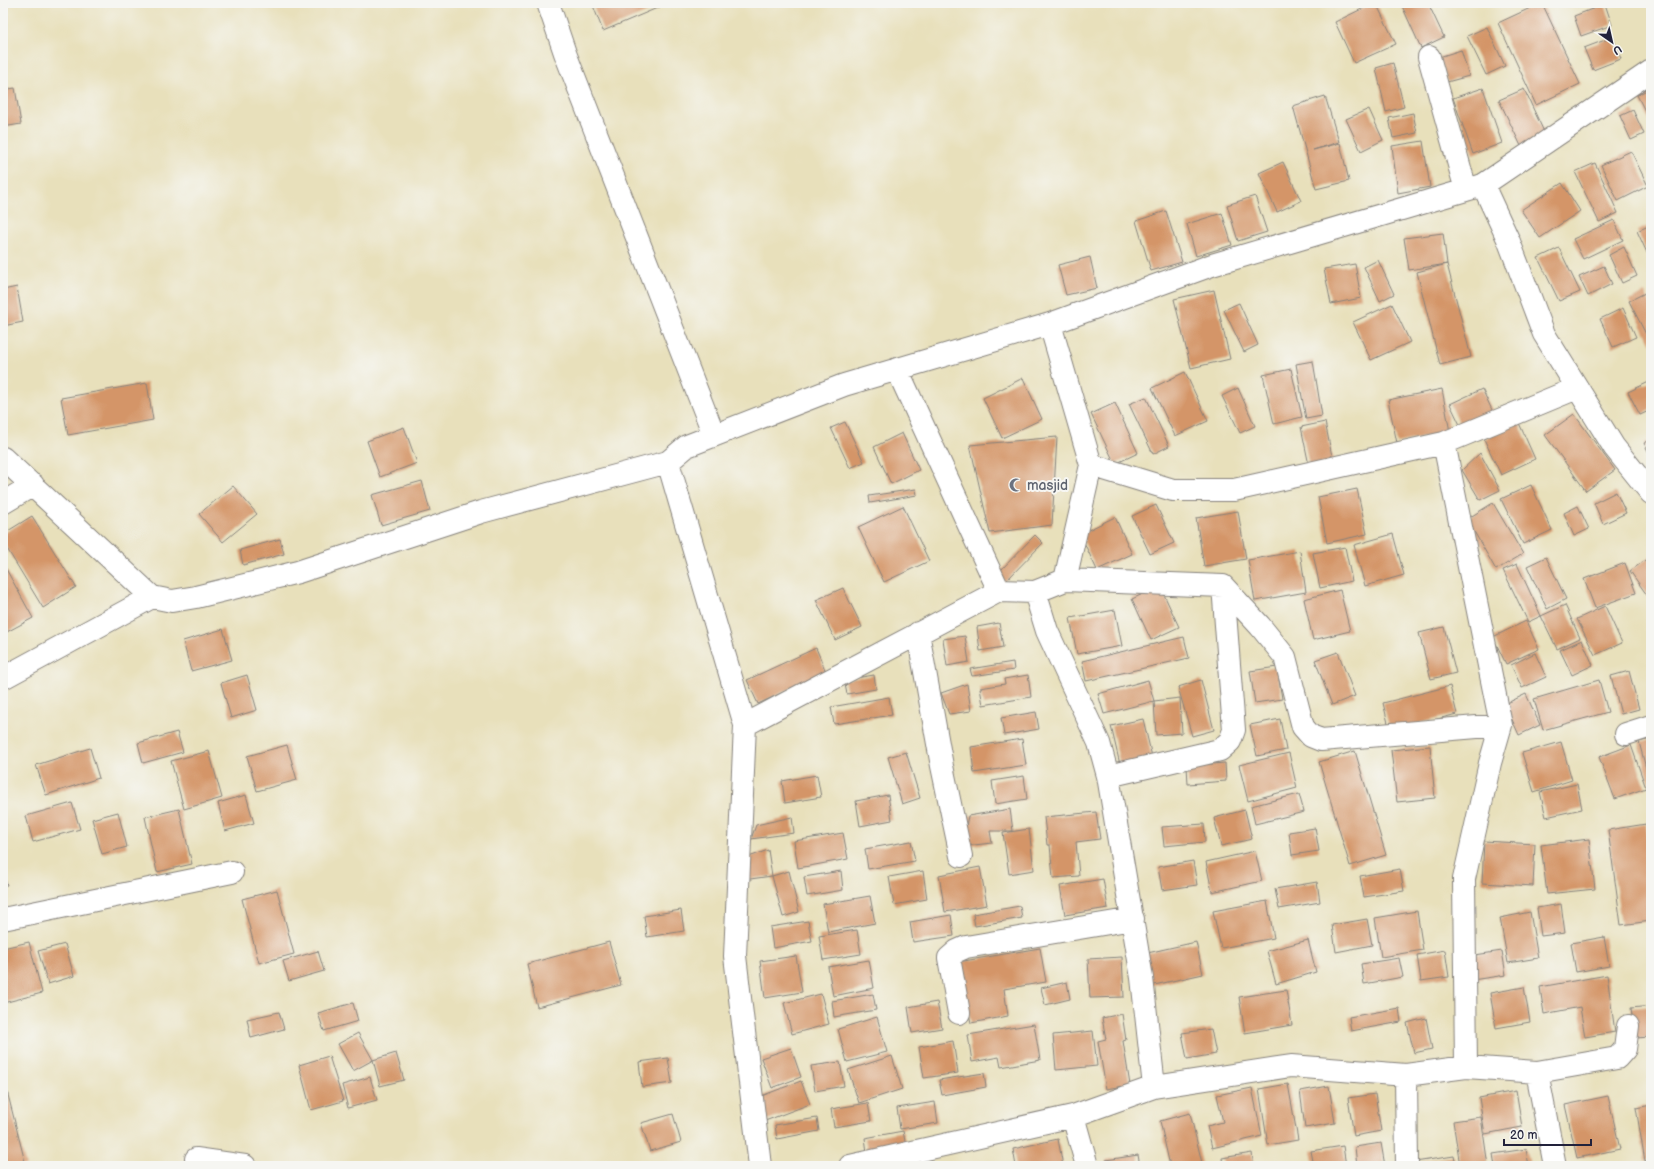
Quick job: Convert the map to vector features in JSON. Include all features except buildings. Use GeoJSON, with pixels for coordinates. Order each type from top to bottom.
{"type":"FeatureCollection","features":[{"type":"Feature","properties":{"kind":"street"},"geometry":{"type":"LineString","coordinates":[[548,3],[568,60],[714,435]]}},
{"type":"Feature","properties":{"kind":"street"},"geometry":{"type":"LineString","coordinates":[[1429,57],[1474,188],[1508,239],[1544,334],[1614,447],[1651,493]]}},
{"type":"Feature","properties":{"kind":"street"},"geometry":{"type":"LineString","coordinates":[[3,458],[152,597],[172,601],[196,597],[298,572],[481,512],[668,462],[687,446],[844,385],[1050,324],[1212,265],[1474,188],[1651,71]]}},
{"type":"Feature","properties":{"kind":"street"},"geometry":{"type":"LineString","coordinates":[[1050,324],[1090,466],[1065,580]]}},
{"type":"Feature","properties":{"kind":"street"},"geometry":{"type":"LineString","coordinates":[[897,369],[1000,591]]}},
{"type":"Feature","properties":{"kind":"street"},"geometry":{"type":"LineString","coordinates":[[1090,466],[1173,490],[1234,490],[1444,443],[1577,388]]}},
{"type":"Feature","properties":{"kind":"street"},"geometry":{"type":"LineString","coordinates":[[1444,443],[1502,725],[1490,763],[1464,879],[1466,1067]]}},
{"type":"Feature","properties":{"kind":"street"},"geometry":{"type":"LineString","coordinates":[[668,462],[745,725],[735,956],[760,1166]]}},
{"type":"Feature","properties":{"kind":"street"},"geometry":{"type":"LineString","coordinates":[[3,503],[33,485]]}},
{"type":"Feature","properties":{"kind":"street"},"geometry":{"type":"LineString","coordinates":[[745,725],[1000,591],[1035,592],[1065,580],[1223,586],[1260,626],[1285,657],[1303,727],[1311,736],[1321,740],[1502,725]]}},
{"type":"Feature","properties":{"kind":"street"},"geometry":{"type":"LineString","coordinates":[[1108,776],[1220,750],[1230,741],[1234,730],[1223,586]]}},
{"type":"Feature","properties":{"kind":"street"},"geometry":{"type":"LineString","coordinates":[[1035,592],[1047,631],[1099,743],[1108,776],[1142,978],[1154,1088]]}},
{"type":"Feature","properties":{"kind":"street"},"geometry":{"type":"LineString","coordinates":[[3,678],[152,597]]}},
{"type":"Feature","properties":{"kind":"street"},"geometry":{"type":"LineString","coordinates":[[918,634],[942,766],[962,856]]}},
{"type":"Feature","properties":{"kind":"street"},"geometry":{"type":"LineString","coordinates":[[1626,734],[1651,726]]}},
{"type":"Feature","properties":{"kind":"street"},"geometry":{"type":"LineString","coordinates":[[3,919],[232,872]]}},
{"type":"Feature","properties":{"kind":"street"},"geometry":{"type":"LineString","coordinates":[[959,1013],[949,958],[957,951],[966,947],[1133,919]]}},
{"type":"Feature","properties":{"kind":"street"},"geometry":{"type":"LineString","coordinates":[[850,1166],[1073,1116],[1154,1088],[1291,1066],[1406,1076],[1466,1067],[1537,1072],[1617,1058],[1625,1050],[1628,1026]]}},
{"type":"Feature","properties":{"kind":"street"},"geometry":{"type":"LineString","coordinates":[[1537,1072],[1556,1166]]}},
{"type":"Feature","properties":{"kind":"street"},"geometry":{"type":"LineString","coordinates":[[1406,1076],[1407,1166]]}},
{"type":"Feature","properties":{"kind":"street"},"geometry":{"type":"LineString","coordinates":[[1073,1116],[1087,1166]]}},
{"type":"Feature","properties":{"kind":"street"},"geometry":{"type":"LineString","coordinates":[[196,1159],[245,1166]]}},
{"type":"Feature","properties":{"kind":"place","name":"masjid"},"geometry":{"type":"Point","coordinates":[1016,485]}}]}
